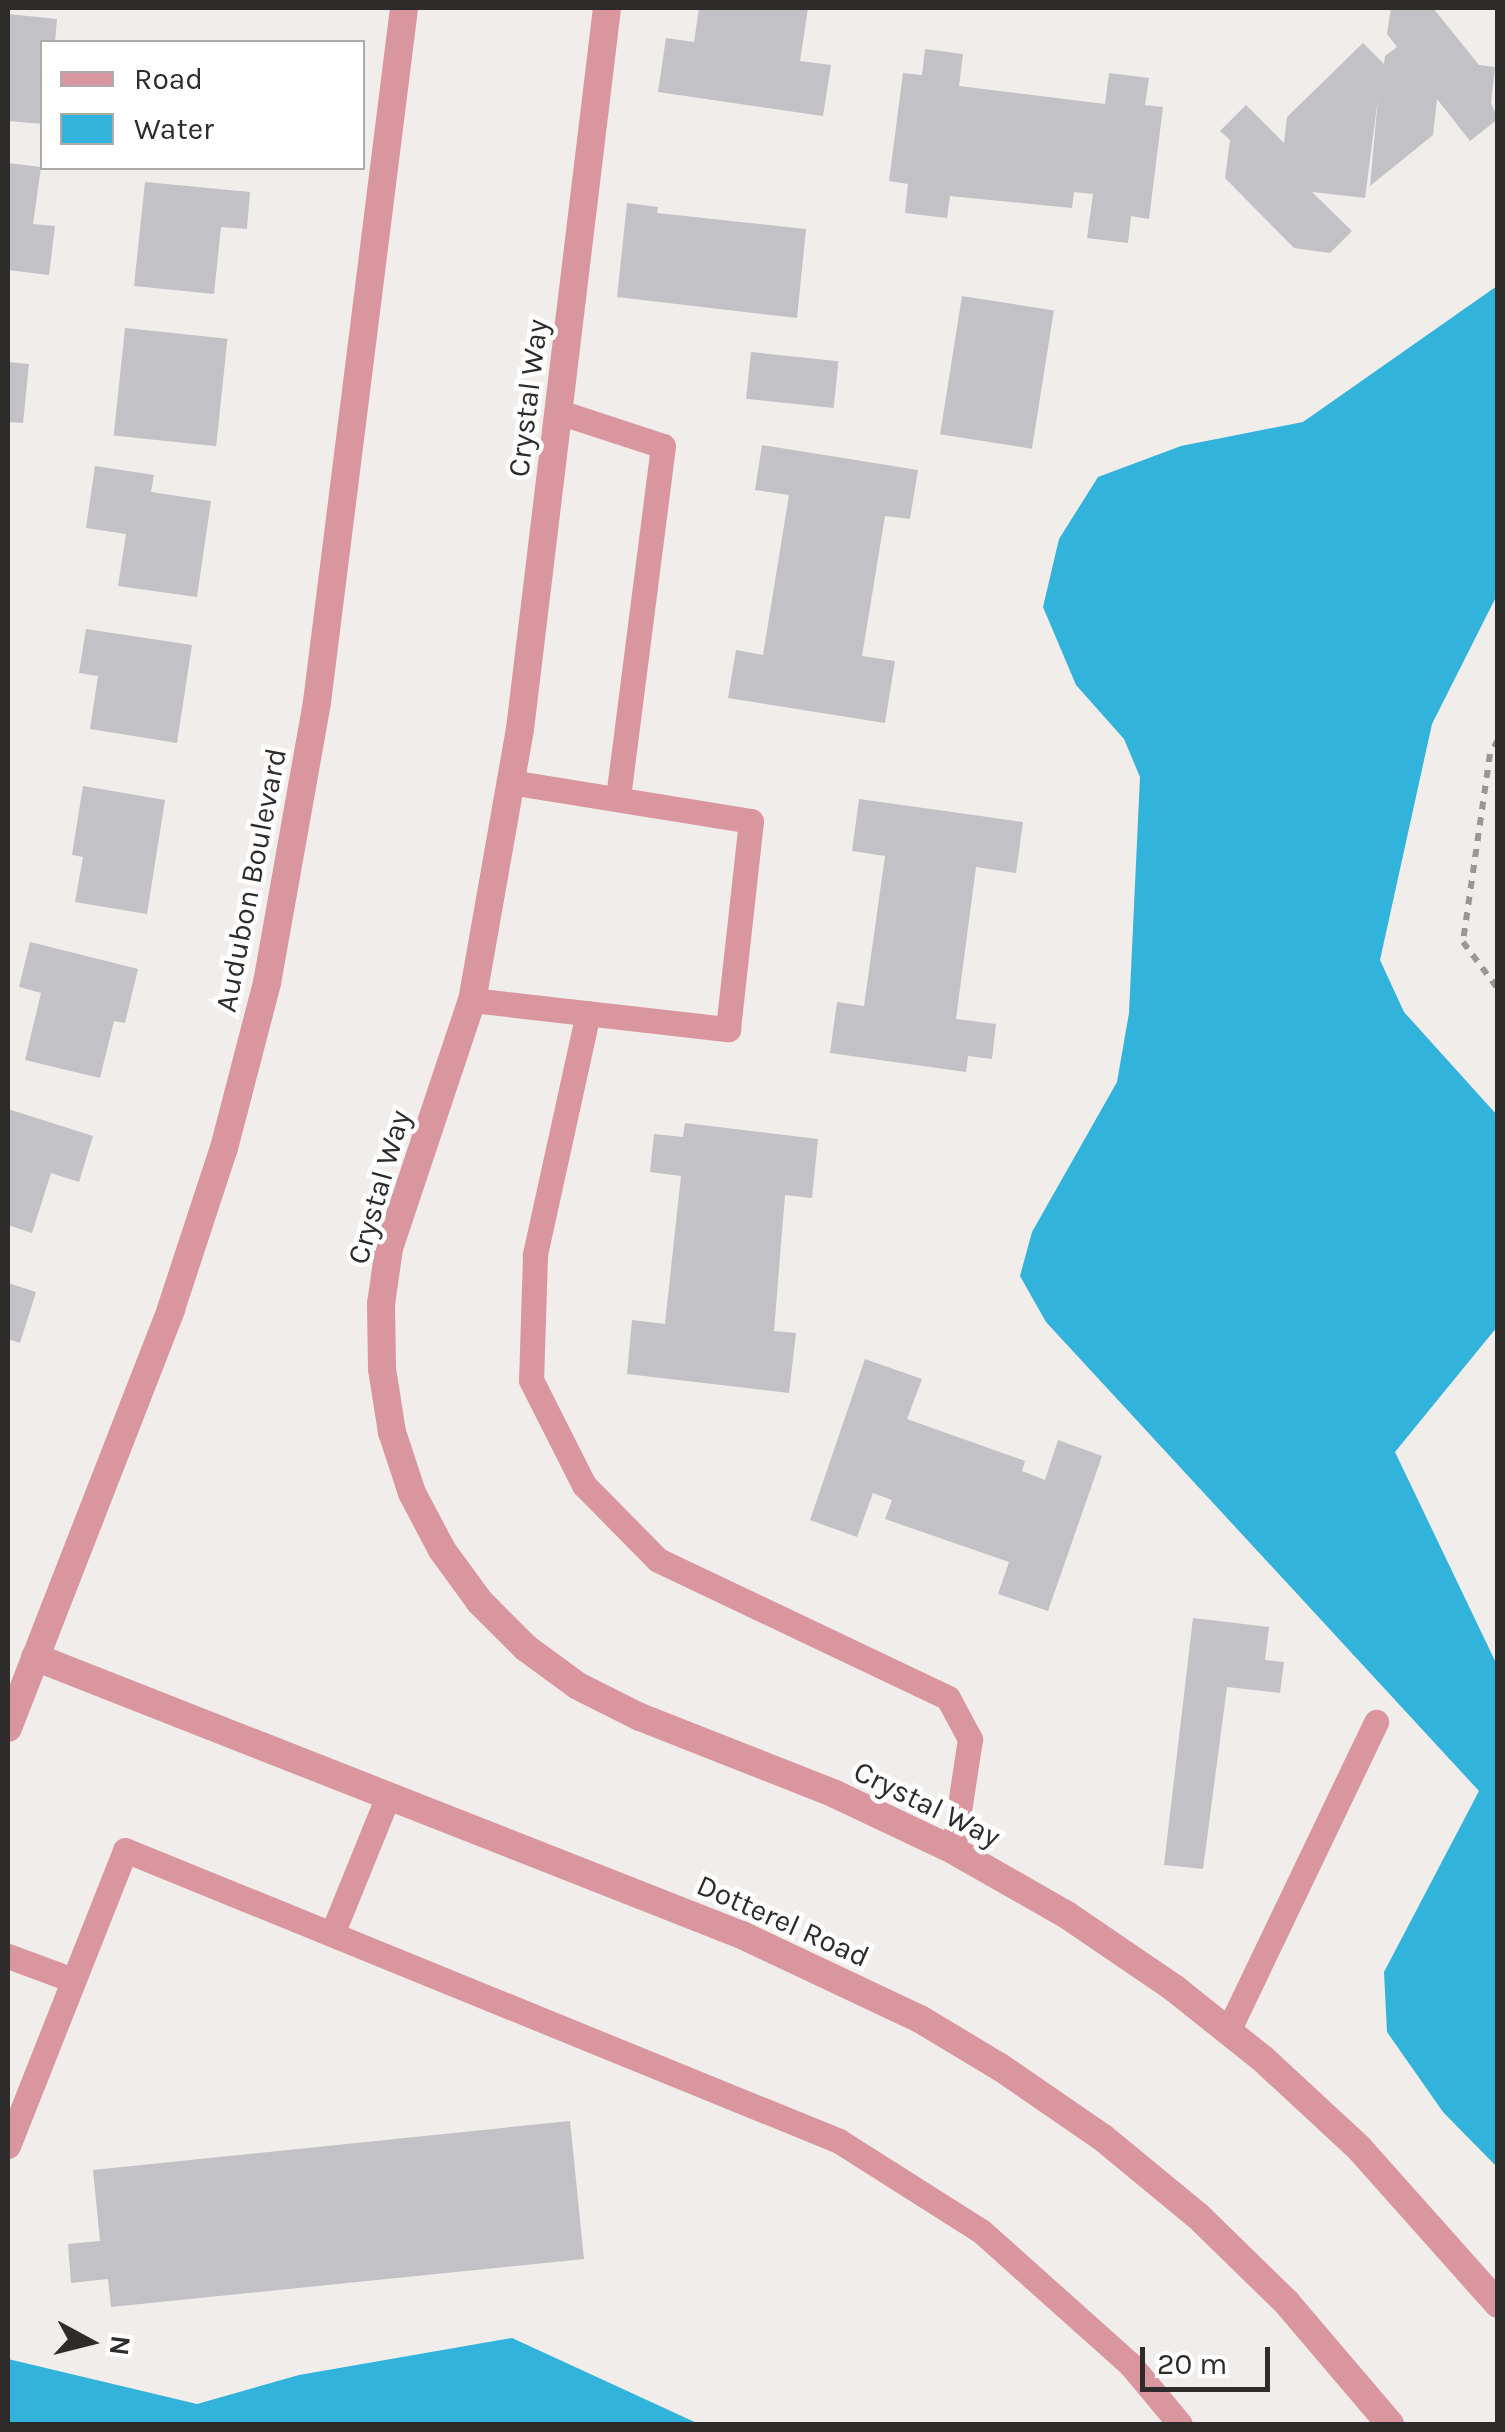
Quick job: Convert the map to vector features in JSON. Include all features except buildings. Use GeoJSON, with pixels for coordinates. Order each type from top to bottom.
{"type":"FeatureCollection","features":[{"type":"Feature","properties":{"kind":"street","name":"Audubon Boulevard"},"geometry":{"type":"LineString","coordinates":[[8,1728],[172,1309],[224,1148],[267,983],[317,702],[404,8]]}},
{"type":"Feature","properties":{"kind":"street","name":"Crystal Way"},"geometry":{"type":"LineString","coordinates":[[607,8],[511,782],[472,1000],[389,1248],[381,1304],[382,1368],[392,1432],[412,1493],[442,1550],[491,1614],[526,1648],[578,1686],[640,1717],[835,1794],[953,1850],[1067,1914],[1228,2031],[1359,2148],[1498,2304]]}},
{"type":"Feature","properties":{"kind":"street","name":"Dotterel Road"},"geometry":{"type":"LineString","coordinates":[[35,1658],[808,1964],[920,2019],[1000,2067],[1102,2138],[1198,2216],[1287,2303],[1390,2424]]}},
{"type":"Feature","properties":{"kind":"lane"},"geometry":{"type":"LineString","coordinates":[[559,412],[663,446],[618,799]]}},
{"type":"Feature","properties":{"kind":"lane"},"geometry":{"type":"LineString","coordinates":[[472,1000],[728,1029],[751,821],[511,782]]}},
{"type":"Feature","properties":{"kind":"lane"},"geometry":{"type":"LineString","coordinates":[[588,1013],[535,1255],[531,1380],[584,1485],[658,1560],[948,1698],[970,1739],[953,1850]]}},
{"type":"Feature","properties":{"kind":"lane"},"geometry":{"type":"LineString","coordinates":[[1228,2031],[1376,1722]]}},
{"type":"Feature","properties":{"kind":"lane"},"geometry":{"type":"LineString","coordinates":[[332,1934],[388,1796]]}},
{"type":"Feature","properties":{"kind":"lane"},"geometry":{"type":"LineString","coordinates":[[8,2146],[125,1850],[839,2141],[982,2231],[1130,2364],[1180,2424]]}},
{"type":"Feature","properties":{"kind":"lane"},"geometry":{"type":"LineString","coordinates":[[8,1956],[73,1980]]}},
{"type":"Feature","properties":{"kind":"path"},"geometry":{"type":"LineString","coordinates":[[1498,740],[1490,754],[1463,942],[1498,989]]}},
{"type":"Feature","properties":{"kind":"water"},"geometry":{"type":"Polygon","coordinates":[[[1497,286],[1497,595],[1432,724],[1380,960],[1404,1012],[1497,1115],[1497,1327],[1395,1452],[1497,1665],[1497,2167],[1443,2112],[1387,2032],[1384,1972],[1479,1791],[1046,1322],[1020,1276],[1032,1232],[1117,1082],[1129,1013],[1140,777],[1124,739],[1076,685],[1043,607],[1059,539],[1098,477],[1181,446],[1303,422],[1497,286]]]}},
{"type":"Feature","properties":{"kind":"water"},"geometry":{"type":"Polygon","coordinates":[[[512,2338],[699,2424],[8,2424],[8,2359],[197,2404],[299,2375],[512,2338]]]}}]}
